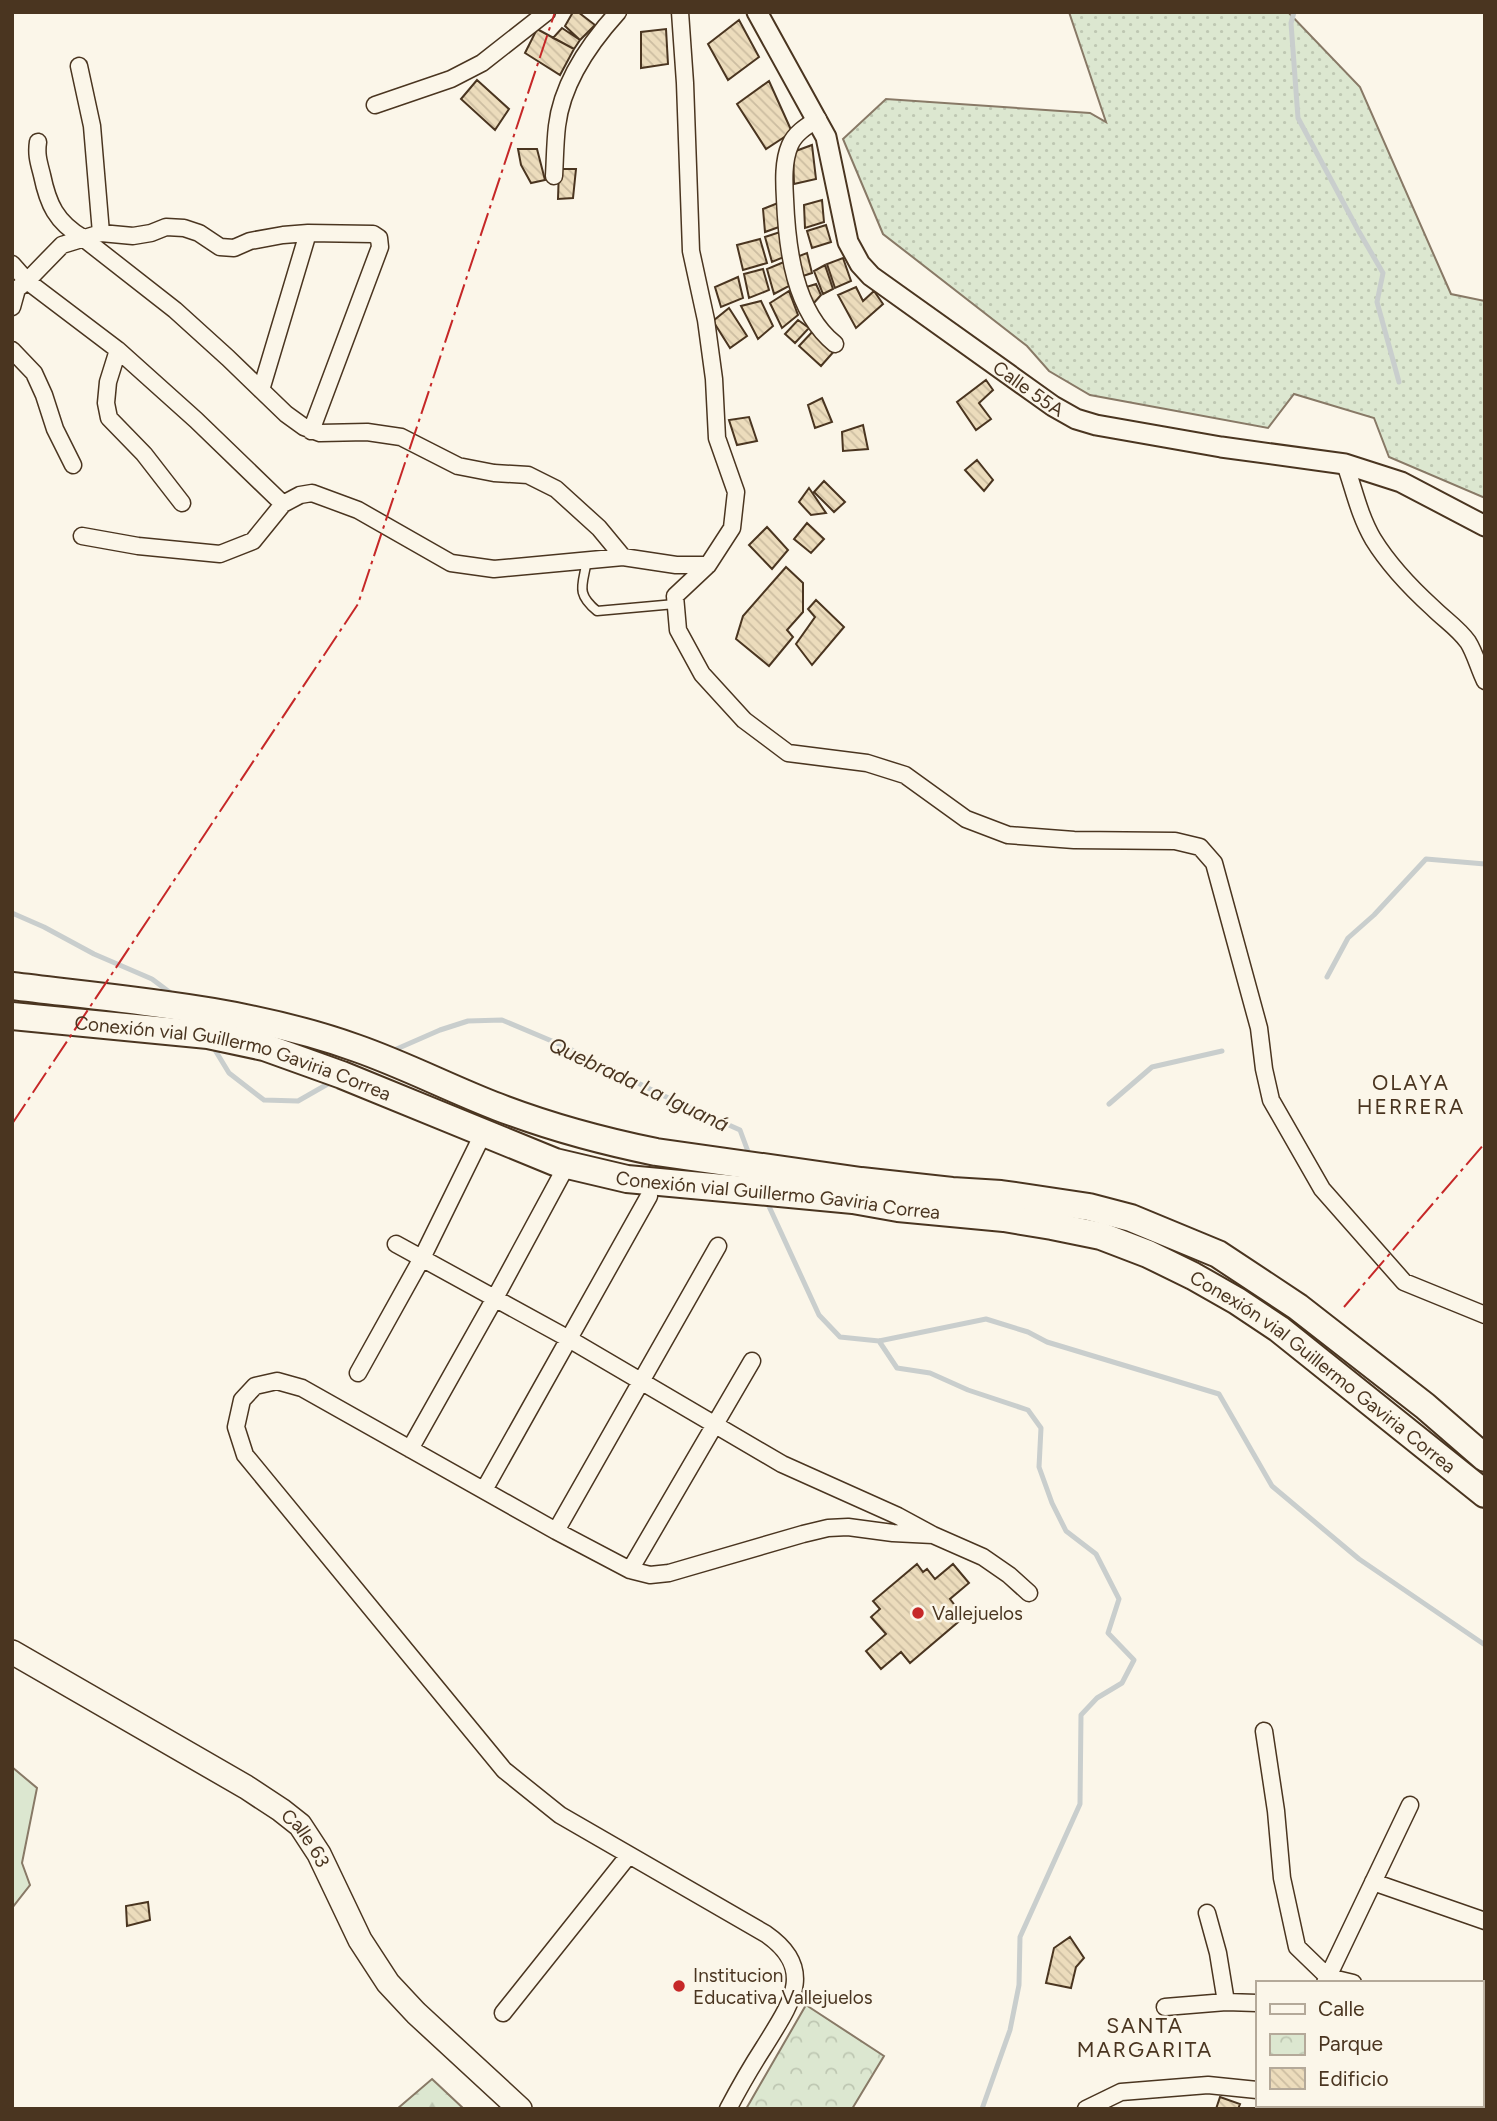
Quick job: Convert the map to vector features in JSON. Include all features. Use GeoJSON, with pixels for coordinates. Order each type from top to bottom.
{"type":"FeatureCollection","features":[{"type":"Feature","properties":{"kind":"highway","name":"Conexión vial Guillermo Gaviria Correa"},"geometry":{"type":"LineString","coordinates":[[12,986],[272,1022],[357,1048],[498,1107],[567,1132],[606,1142],[857,1190],[898,1208],[1004,1219],[1101,1236],[1148,1254],[1226,1295],[1279,1329],[1485,1494]]}},
{"type":"Feature","properties":{"kind":"highway","name":"Conexión vial Guillermo Gaviria Correa"},"geometry":{"type":"LineString","coordinates":[[12,1016],[208,1035],[264,1047],[342,1075],[526,1152],[555,1162],[627,1179],[660,1183],[1001,1194],[1088,1207],[1131,1218],[1218,1254],[1298,1307],[1424,1406],[1485,1458]]}},
{"type":"Feature","properties":{"kind":"main road","name":"Calle 63"},"geometry":{"type":"LineString","coordinates":[[12,1652],[246,1787],[300,1825],[320,1854],[360,1940],[388,1983],[416,2014],[520,2109]]}},
{"type":"Feature","properties":{"kind":"street"},"geometry":{"type":"LineString","coordinates":[[375,105],[451,79],[482,62],[547,12]]}},
{"type":"Feature","properties":{"kind":"street"},"geometry":{"type":"LineString","coordinates":[[554,176],[558,124],[570,81],[598,33],[618,12]]}},
{"type":"Feature","properties":{"kind":"street"},"geometry":{"type":"LineString","coordinates":[[680,12],[691,251],[706,320],[714,379],[717,438],[736,492],[732,528],[708,565],[675,596],[678,631],[702,674],[744,720],[788,753],[867,763],[905,775],[966,819],[1008,835],[1074,840],[1175,841],[1200,847],[1214,863],[1259,1028],[1271,1100],[1322,1189],[1404,1282],[1485,1315]]}},
{"type":"Feature","properties":{"kind":"street","name":"Calle 55A"},"geometry":{"type":"LineString","coordinates":[[757,12],[818,119],[830,148],[848,242],[860,264],[871,276],[1053,406],[1076,419],[1096,425],[1170,439],[1345,464],[1401,482],[1485,526]]}},
{"type":"Feature","properties":{"kind":"street"},"geometry":{"type":"LineString","coordinates":[[79,66],[92,126],[101,233]]}},
{"type":"Feature","properties":{"kind":"street"},"geometry":{"type":"LineString","coordinates":[[818,119],[797,135],[787,155],[786,227],[789,250],[807,306],[816,324],[835,344]]}},
{"type":"Feature","properties":{"kind":"street"},"geometry":{"type":"LineString","coordinates":[[38,142],[36,155],[46,197],[68,229],[175,310],[286,414],[320,433],[367,432],[401,437],[458,466],[494,473],[528,475],[556,489],[598,528],[623,557]]}},
{"type":"Feature","properties":{"kind":"street"},"geometry":{"type":"LineString","coordinates":[[12,307],[17,289],[62,246],[101,233],[133,236],[166,228],[184,228],[199,233],[220,247],[234,248],[250,241],[283,235],[373,234],[381,242],[311,430]]}},
{"type":"Feature","properties":{"kind":"street"},"geometry":{"type":"LineString","coordinates":[[261,390],[308,233]]}},
{"type":"Feature","properties":{"kind":"street"},"geometry":{"type":"LineString","coordinates":[[12,264],[27,281],[118,350],[197,420],[283,504]]}},
{"type":"Feature","properties":{"kind":"street"},"geometry":{"type":"LineString","coordinates":[[12,350],[34,373],[55,429],[73,466]]}},
{"type":"Feature","properties":{"kind":"street"},"geometry":{"type":"LineString","coordinates":[[118,350],[108,382],[106,403],[109,418],[144,454],[182,503]]}},
{"type":"Feature","properties":{"kind":"street"},"geometry":{"type":"LineString","coordinates":[[1345,464],[1356,504],[1372,538],[1416,592],[1453,624],[1469,644],[1485,681]]}},
{"type":"Feature","properties":{"kind":"street"},"geometry":{"type":"LineString","coordinates":[[82,536],[138,546],[220,554],[253,541],[283,504],[300,495],[312,493],[358,510],[451,562],[494,569],[623,557],[676,565],[708,565]]}},
{"type":"Feature","properties":{"kind":"street"},"geometry":{"type":"LineString","coordinates":[[358,1373],[422,1258],[478,1144]]}},
{"type":"Feature","properties":{"kind":"street"},"geometry":{"type":"LineString","coordinates":[[410,1449],[562,1174]]}},
{"type":"Feature","properties":{"kind":"street"},"geometry":{"type":"LineString","coordinates":[[484,1490],[649,1196]]}},
{"type":"Feature","properties":{"kind":"street"},"geometry":{"type":"LineString","coordinates":[[396,1244],[643,1381],[782,1464],[983,1557],[1029,1593]]}},
{"type":"Feature","properties":{"kind":"street"},"geometry":{"type":"LineString","coordinates":[[556,1531],[718,1246]]}},
{"type":"Feature","properties":{"kind":"street"},"geometry":{"type":"LineString","coordinates":[[629,1570],[752,1361]]}},
{"type":"Feature","properties":{"kind":"street"},"geometry":{"type":"LineString","coordinates":[[728,2109],[792,1999],[795,1976],[793,1966],[783,1949],[766,1934],[560,1815],[504,1770],[245,1455],[236,1427],[242,1400],[255,1386],[277,1381],[302,1388],[556,1531],[629,1570],[650,1575],[669,1573],[828,1528],[848,1527],[933,1535]]}},
{"type":"Feature","properties":{"kind":"street"},"geometry":{"type":"LineString","coordinates":[[1264,1731],[1276,1811],[1282,1878],[1297,1947],[1327,1980],[1410,1805]]}},
{"type":"Feature","properties":{"kind":"street"},"geometry":{"type":"LineString","coordinates":[[503,2013],[629,1855]]}},
{"type":"Feature","properties":{"kind":"street"},"geometry":{"type":"LineString","coordinates":[[1373,1882],[1485,1921]]}},
{"type":"Feature","properties":{"kind":"street"},"geometry":{"type":"LineString","coordinates":[[1207,1913],[1218,1953],[1226,2002]]}},
{"type":"Feature","properties":{"kind":"street"},"geometry":{"type":"LineString","coordinates":[[1166,2007],[1226,2002],[1256,2003]]}},
{"type":"Feature","properties":{"kind":"street"},"geometry":{"type":"LineString","coordinates":[[1086,2109],[1121,2092],[1208,2085],[1256,2090]]}},
{"type":"Feature","properties":{"kind":"lane"},"geometry":{"type":"LineString","coordinates":[[587,560],[582,591],[584,600],[597,611],[675,604]]}},
{"type":"Feature","properties":{"kind":"green space"},"geometry":{"type":"Polygon","coordinates":[[[1069,12],[1288,12],[1360,87],[1451,294],[1485,301],[1485,498],[1389,457],[1374,418],[1294,394],[1268,428],[1090,395],[1049,371],[1027,346],[883,234],[843,139],[886,99],[1090,113],[1106,122],[1069,12]]]}},
{"type":"Feature","properties":{"kind":"green space"},"geometry":{"type":"Polygon","coordinates":[[[12,1767],[37,1788],[22,1863],[30,1885],[12,1908],[12,1767]]]}},
{"type":"Feature","properties":{"kind":"green space"},"geometry":{"type":"Polygon","coordinates":[[[806,2005],[884,2056],[852,2109],[746,2109],[806,2005]]]}},
{"type":"Feature","properties":{"kind":"green space"},"geometry":{"type":"Polygon","coordinates":[[[432,2079],[464,2109],[397,2109],[432,2079]]]}},
{"type":"Feature","properties":{"kind":"building"},"geometry":{"type":"Polygon","coordinates":[[[573,12],[578,12],[595,25],[580,40],[565,26],[573,12]]]}},
{"type":"Feature","properties":{"kind":"building"},"geometry":{"type":"Polygon","coordinates":[[[739,20],[759,57],[728,80],[708,44],[739,20]]]}},
{"type":"Feature","properties":{"kind":"building"},"geometry":{"type":"Polygon","coordinates":[[[562,28],[580,40],[574,49],[553,38],[562,28]]]}},
{"type":"Feature","properties":{"kind":"building"},"geometry":{"type":"Polygon","coordinates":[[[537,29],[574,49],[560,75],[525,53],[537,29]]]}},
{"type":"Feature","properties":{"kind":"building"},"geometry":{"type":"Polygon","coordinates":[[[666,29],[668,64],[641,68],[641,32],[666,29]]]}},
{"type":"Feature","properties":{"kind":"building"},"geometry":{"type":"Polygon","coordinates":[[[477,80],[509,109],[495,130],[461,99],[477,80]]]}},
{"type":"Feature","properties":{"kind":"building"},"geometry":{"type":"Polygon","coordinates":[[[769,81],[792,132],[766,149],[737,104],[769,81]]]}},
{"type":"Feature","properties":{"kind":"building"},"geometry":{"type":"Polygon","coordinates":[[[812,145],[816,179],[794,184],[793,152],[812,145]]]}},
{"type":"Feature","properties":{"kind":"building"},"geometry":{"type":"Polygon","coordinates":[[[518,149],[537,149],[545,180],[531,183],[521,165],[518,149]]]}},
{"type":"Feature","properties":{"kind":"building"},"geometry":{"type":"Polygon","coordinates":[[[559,169],[576,169],[573,198],[558,199],[559,169]]]}},
{"type":"Feature","properties":{"kind":"building"},"geometry":{"type":"Polygon","coordinates":[[[822,200],[824,222],[805,228],[804,205],[822,200]]]}},
{"type":"Feature","properties":{"kind":"building"},"geometry":{"type":"Polygon","coordinates":[[[778,203],[779,227],[765,232],[763,209],[778,203]]]}},
{"type":"Feature","properties":{"kind":"building"},"geometry":{"type":"Polygon","coordinates":[[[826,225],[831,242],[812,248],[807,231],[826,225]]]}},
{"type":"Feature","properties":{"kind":"building"},"geometry":{"type":"Polygon","coordinates":[[[780,232],[784,257],[772,262],[765,237],[780,232]]]}},
{"type":"Feature","properties":{"kind":"building"},"geometry":{"type":"Polygon","coordinates":[[[760,239],[767,263],[743,270],[737,245],[760,239]]]}},
{"type":"Feature","properties":{"kind":"building"},"geometry":{"type":"Polygon","coordinates":[[[807,253],[812,273],[800,277],[794,258],[807,253]]]}},
{"type":"Feature","properties":{"kind":"building"},"geometry":{"type":"Polygon","coordinates":[[[843,258],[851,281],[835,288],[827,264],[843,258]]]}},
{"type":"Feature","properties":{"kind":"building"},"geometry":{"type":"Polygon","coordinates":[[[784,262],[789,286],[774,294],[767,269],[784,262]]]}},
{"type":"Feature","properties":{"kind":"building"},"geometry":{"type":"Polygon","coordinates":[[[825,265],[833,289],[823,294],[814,271],[825,265]]]}},
{"type":"Feature","properties":{"kind":"building"},"geometry":{"type":"Polygon","coordinates":[[[763,269],[769,290],[749,298],[744,274],[763,269]]]}},
{"type":"Feature","properties":{"kind":"building"},"geometry":{"type":"Polygon","coordinates":[[[738,277],[743,298],[721,307],[715,287],[738,277]]]}},
{"type":"Feature","properties":{"kind":"building"},"geometry":{"type":"Polygon","coordinates":[[[816,284],[821,295],[813,304],[803,288],[816,284]]]}},
{"type":"Feature","properties":{"kind":"building"},"geometry":{"type":"Polygon","coordinates":[[[856,287],[863,301],[874,291],[883,304],[856,328],[838,295],[856,287]]]}},
{"type":"Feature","properties":{"kind":"building"},"geometry":{"type":"Polygon","coordinates":[[[789,291],[798,315],[782,328],[770,303],[789,291]]]}},
{"type":"Feature","properties":{"kind":"building"},"geometry":{"type":"Polygon","coordinates":[[[761,301],[773,326],[758,339],[741,306],[761,301]]]}},
{"type":"Feature","properties":{"kind":"building"},"geometry":{"type":"Polygon","coordinates":[[[729,308],[747,336],[730,348],[713,321],[729,308]]]}},
{"type":"Feature","properties":{"kind":"building"},"geometry":{"type":"Polygon","coordinates":[[[798,320],[809,328],[795,343],[785,334],[798,320]]]}},
{"type":"Feature","properties":{"kind":"building"},"geometry":{"type":"Polygon","coordinates":[[[814,330],[836,349],[821,366],[799,346],[814,330]]]}},
{"type":"Feature","properties":{"kind":"building"},"geometry":{"type":"Polygon","coordinates":[[[986,380],[993,390],[979,403],[991,419],[976,430],[957,402],[986,380]]]}},
{"type":"Feature","properties":{"kind":"building"},"geometry":{"type":"Polygon","coordinates":[[[822,398],[832,422],[815,428],[808,405],[822,398]]]}},
{"type":"Feature","properties":{"kind":"building"},"geometry":{"type":"Polygon","coordinates":[[[749,417],[757,441],[737,445],[729,420],[749,417]]]}},
{"type":"Feature","properties":{"kind":"building"},"geometry":{"type":"Polygon","coordinates":[[[863,425],[868,449],[843,451],[842,432],[863,425]]]}},
{"type":"Feature","properties":{"kind":"building"},"geometry":{"type":"Polygon","coordinates":[[[977,460],[993,480],[984,491],[965,470],[977,460]]]}},
{"type":"Feature","properties":{"kind":"building"},"geometry":{"type":"Polygon","coordinates":[[[824,481],[845,502],[834,512],[814,492],[824,481]]]}},
{"type":"Feature","properties":{"kind":"building"},"geometry":{"type":"Polygon","coordinates":[[[809,488],[826,513],[811,515],[799,502],[809,488]]]}},
{"type":"Feature","properties":{"kind":"building"},"geometry":{"type":"Polygon","coordinates":[[[807,523],[824,539],[811,553],[794,539],[807,523]]]}},
{"type":"Feature","properties":{"kind":"building"},"geometry":{"type":"Polygon","coordinates":[[[767,527],[788,550],[772,569],[749,545],[767,527]]]}},
{"type":"Feature","properties":{"kind":"building"},"geometry":{"type":"Polygon","coordinates":[[[786,567],[803,583],[803,612],[787,630],[793,637],[769,666],[736,639],[743,616],[786,567]]]}},
{"type":"Feature","properties":{"kind":"building"},"geometry":{"type":"Polygon","coordinates":[[[816,600],[844,627],[812,665],[796,644],[815,617],[808,609],[816,600]]]}},
{"type":"Feature","properties":{"kind":"building","name":"Vallejuelos"},"geometry":{"type":"Polygon","coordinates":[[[917,1564],[923,1572],[927,1569],[935,1579],[953,1564],[969,1583],[950,1599],[964,1617],[910,1663],[901,1652],[881,1669],[866,1651],[886,1634],[871,1617],[880,1609],[873,1601],[917,1564]]]}},
{"type":"Feature","properties":{"kind":"building"},"geometry":{"type":"Polygon","coordinates":[[[148,1902],[150,1920],[127,1926],[126,1906],[148,1902]]]}},
{"type":"Feature","properties":{"kind":"building"},"geometry":{"type":"Polygon","coordinates":[[[1070,1937],[1084,1958],[1076,1967],[1071,1988],[1046,1983],[1054,1948],[1070,1937]]]}},
{"type":"Feature","properties":{"kind":"building"},"geometry":{"type":"Polygon","coordinates":[[[1220,2097],[1240,2104],[1238,2109],[1216,2109],[1220,2097]]]}},
{"type":"Feature","properties":{"kind":"waterway"},"geometry":{"type":"LineString","coordinates":[[1294,12],[1291,23],[1298,118],[1383,273],[1377,302],[1399,382]]}},
{"type":"Feature","properties":{"kind":"waterway"},"geometry":{"type":"LineString","coordinates":[[1327,977],[1348,938],[1374,915],[1426,859],[1485,864]]}},
{"type":"Feature","properties":{"kind":"waterway","name":"Quebrada La Iguaná"},"geometry":{"type":"LineString","coordinates":[[12,913],[94,954],[152,979],[172,994]]}},
{"type":"Feature","properties":{"kind":"waterway","name":"Quebrada La Iguaná"},"geometry":{"type":"LineString","coordinates":[[392,1051],[468,1021],[502,1020],[566,1047],[740,1130],[750,1157]]}},
{"type":"Feature","properties":{"kind":"waterway","name":"Quebrada La Iguaná"},"geometry":{"type":"LineString","coordinates":[[212,1045],[229,1073],[264,1100],[298,1101],[333,1081]]}},
{"type":"Feature","properties":{"kind":"waterway"},"geometry":{"type":"LineString","coordinates":[[1109,1104],[1152,1067],[1222,1051]]}},
{"type":"Feature","properties":{"kind":"waterway","name":"Quebrada La Iguaná"},"geometry":{"type":"LineString","coordinates":[[767,1202],[819,1315],[840,1337],[879,1341],[986,1319],[1028,1332],[1047,1342],[1219,1394],[1272,1486],[1359,1559],[1485,1645]]}},
{"type":"Feature","properties":{"kind":"waterway"},"geometry":{"type":"LineString","coordinates":[[879,1341],[897,1368],[930,1373],[968,1390],[1028,1410],[1041,1428],[1039,1467],[1052,1503],[1066,1531],[1096,1554],[1119,1599],[1108,1633],[1134,1660],[1122,1683],[1097,1698],[1081,1715],[1080,1804],[1020,1937],[1019,1985],[1010,2030],[982,2109]]}},
{"type":"Feature","properties":{"kind":"power"},"geometry":{"type":"LineString","coordinates":[[12,1124],[358,604],[555,12]]}},
{"type":"Feature","properties":{"kind":"power"},"geometry":{"type":"LineString","coordinates":[[1344,1307],[1485,1143]]}},
{"type":"Feature","properties":{"kind":"place","name":"Vallejuelos"},"geometry":{"type":"Point","coordinates":[918,1613]}},
{"type":"Feature","properties":{"kind":"place","name":"Institucion Educativa Vallejuelos"},"geometry":{"type":"Point","coordinates":[679,1986]}},
{"type":"Feature","properties":{"kind":"district","name":"OLAYA HERRERA"},"geometry":{"type":"Point","coordinates":[1411,1094]}},
{"type":"Feature","properties":{"kind":"district","name":"SANTA MARGARITA"},"geometry":{"type":"Point","coordinates":[1145,2037]}}]}
